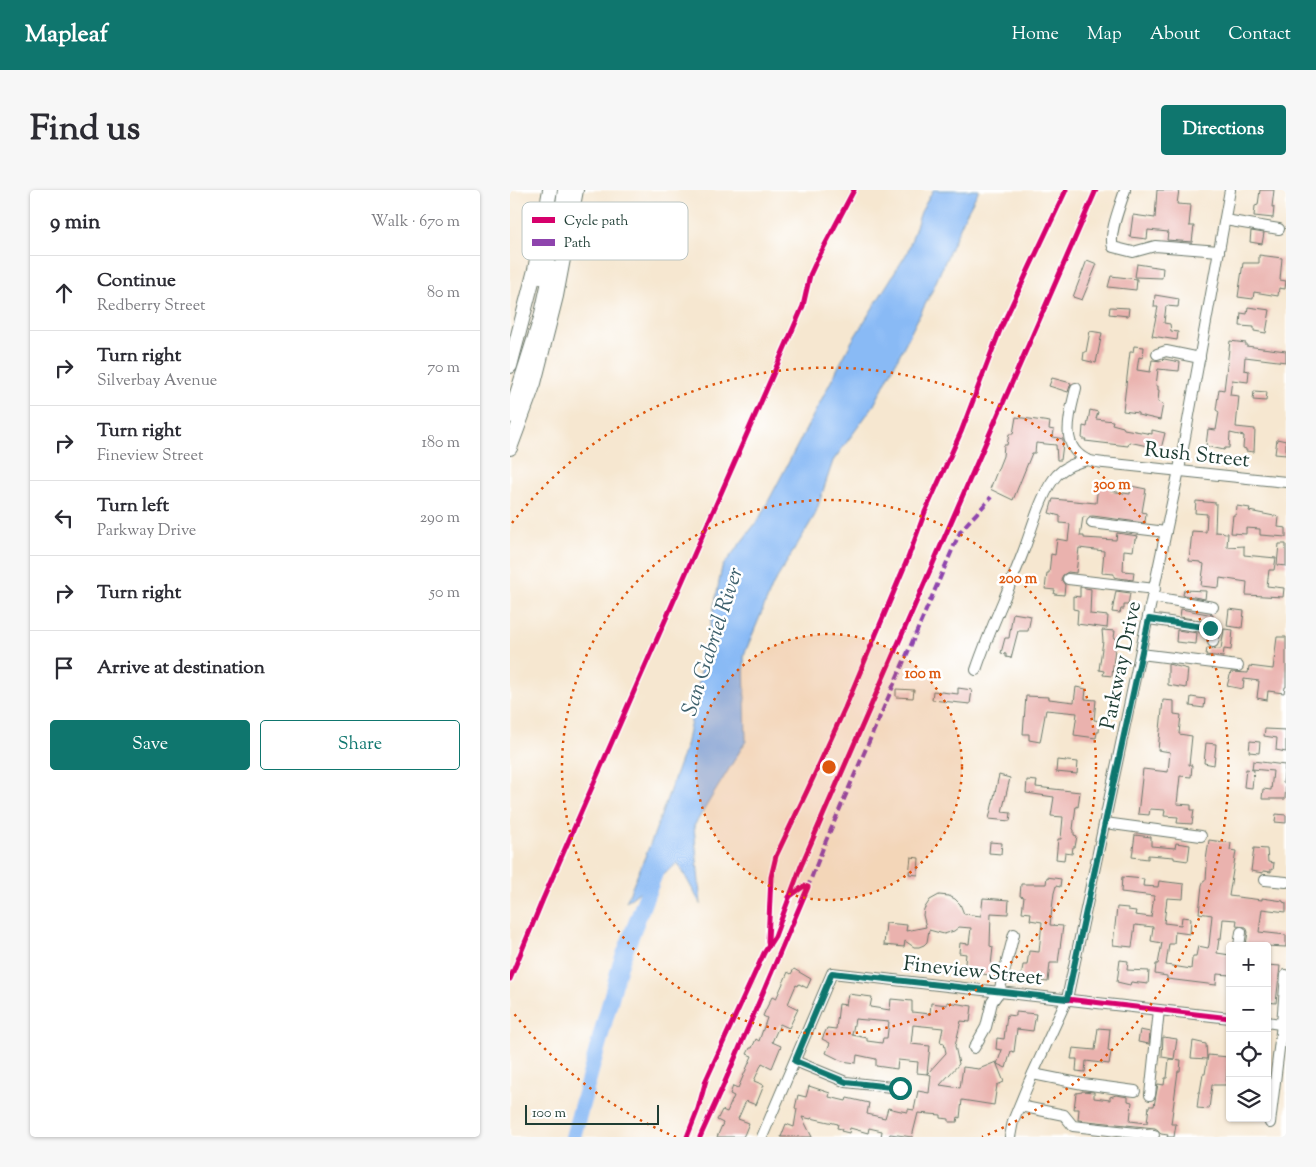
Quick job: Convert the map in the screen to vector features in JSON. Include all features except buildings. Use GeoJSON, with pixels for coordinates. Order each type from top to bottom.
{"type":"FeatureCollection","features":[{"type":"Feature","properties":{"kind":"highway"},"geometry":{"type":"LineString","coordinates":[[510,366],[538,260]]}},
{"type":"Feature","properties":{"kind":"highway"},"geometry":{"type":"LineString","coordinates":[[510,397],[534,320],[547,260]]}},
{"type":"Feature","properties":{"kind":"highway"},"geometry":{"type":"LineString","coordinates":[[510,416],[541,318],[554,260]]}},
{"type":"Feature","properties":{"kind":"highway"},"geometry":{"type":"LineString","coordinates":[[510,448],[534,383],[550,322],[563,260]]}},
{"type":"Feature","properties":{"kind":"street"},"geometry":{"type":"LineString","coordinates":[[1125,190],[1114,230],[1113,247],[1133,252],[1155,246],[1219,251]]}},
{"type":"Feature","properties":{"kind":"street","name":"Parkway Drive"},"geometry":{"type":"LineString","coordinates":[[1010,1137],[1013,1121],[1067,999],[1149,619],[1179,470],[1230,190]]}},
{"type":"Feature","properties":{"kind":"street"},"geometry":{"type":"LineString","coordinates":[[1225,220],[1280,229]]}},
{"type":"Feature","properties":{"kind":"street"},"geometry":{"type":"LineString","coordinates":[[1157,354],[1166,351],[1200,358]]}},
{"type":"Feature","properties":{"kind":"street"},"geometry":{"type":"LineString","coordinates":[[1076,388],[1067,430],[1072,445],[1079,454],[1088,460]]}},
{"type":"Feature","properties":{"kind":"street"},"geometry":{"type":"LineString","coordinates":[[976,670],[986,640],[1048,488],[1058,474],[1068,467],[1088,460]]}},
{"type":"Feature","properties":{"kind":"street","name":"Rush Street"},"geometry":{"type":"LineString","coordinates":[[1088,460],[1286,482]]}},
{"type":"Feature","properties":{"kind":"street"},"geometry":{"type":"LineString","coordinates":[[1092,523],[1166,532]]}},
{"type":"Feature","properties":{"kind":"street"},"geometry":{"type":"LineString","coordinates":[[1068,579],[1154,593],[1213,607]]}},
{"type":"Feature","properties":{"kind":"street"},"geometry":{"type":"LineString","coordinates":[[1149,619],[1210,628],[1215,634],[1214,642]]}},
{"type":"Feature","properties":{"kind":"street"},"geometry":{"type":"LineString","coordinates":[[1141,654],[1238,666]]}},
{"type":"Feature","properties":{"kind":"street"},"geometry":{"type":"LineString","coordinates":[[1105,824],[1202,836]]}},
{"type":"Feature","properties":{"kind":"street"},"geometry":{"type":"LineString","coordinates":[[1265,880],[1286,882]]}},
{"type":"Feature","properties":{"kind":"street"},"geometry":{"type":"LineString","coordinates":[[1239,942],[1240,932]]}},
{"type":"Feature","properties":{"kind":"street"},"geometry":{"type":"LineString","coordinates":[[974,1048],[986,1027],[992,1002],[999,992],[1014,934]]}},
{"type":"Feature","properties":{"kind":"street","name":"Fineview Street"},"geometry":{"type":"LineString","coordinates":[[795,1061],[832,973],[1226,1018]]}},
{"type":"Feature","properties":{"kind":"street"},"geometry":{"type":"LineString","coordinates":[[1270,1123],[1284,1024],[1286,975]]}},
{"type":"Feature","properties":{"kind":"street"},"geometry":{"type":"LineString","coordinates":[[1150,1095],[1159,1010]]}},
{"type":"Feature","properties":{"kind":"street"},"geometry":{"type":"LineString","coordinates":[[1271,1022],[1284,1024]]}},
{"type":"Feature","properties":{"kind":"street"},"geometry":{"type":"LineString","coordinates":[[762,1137],[795,1061],[846,1082],[900,1088]]}},
{"type":"Feature","properties":{"kind":"street"},"geometry":{"type":"LineString","coordinates":[[1033,1074],[1083,1084],[1135,1091]]}},
{"type":"Feature","properties":{"kind":"street"},"geometry":{"type":"LineString","coordinates":[[1020,1106],[1064,1115],[1072,1126],[1154,1135]]}},
{"type":"Feature","properties":{"kind":"water"},"geometry":{"type":"Polygon","coordinates":[[[933,190],[979,190],[966,214],[931,293],[874,405],[833,461],[815,515],[773,585],[744,655],[746,741],[694,826],[701,905],[678,863],[626,902],[652,840],[686,746],[722,567],[759,519],[852,341],[907,253],[921,212],[933,190]]]}},
{"type":"Feature","properties":{"kind":"waterway","name":"San Gabriel River"},"geometry":{"type":"LineString","coordinates":[[573,1137],[620,965],[659,863]]}},
{"type":"Feature","properties":{"kind":"marked path"},"geometry":{"type":"LineString","coordinates":[[807,889],[825,843],[960,532],[991,497]]}},
{"type":"Feature","properties":{"kind":"cycle path"},"geometry":{"type":"LineString","coordinates":[[510,979],[543,899],[803,306],[810,275],[854,190]]}},
{"type":"Feature","properties":{"kind":"cycle path"},"geometry":{"type":"LineString","coordinates":[[769,946],[771,877],[776,856],[845,708],[908,558],[925,512],[961,432],[1000,330],[1066,190]]}},
{"type":"Feature","properties":{"kind":"cycle path"},"geometry":{"type":"LineString","coordinates":[[687,1137],[698,1109],[706,1080],[764,953],[775,936],[801,866],[1096,190]]}},
{"type":"Feature","properties":{"kind":"cycle path"},"geometry":{"type":"LineString","coordinates":[[700,1137],[808,887],[804,886],[789,897]]}},
{"type":"Feature","properties":{"kind":"cycle path"},"geometry":{"type":"LineString","coordinates":[[1067,999],[1226,1018]]}},
{"type":"Feature","properties":{"kind":"route"},"geometry":{"type":"LineString","coordinates":[[900,1088],[846,1082],[795,1061],[832,973],[1067,999],[1149,619],[1210,628]]}}]}
